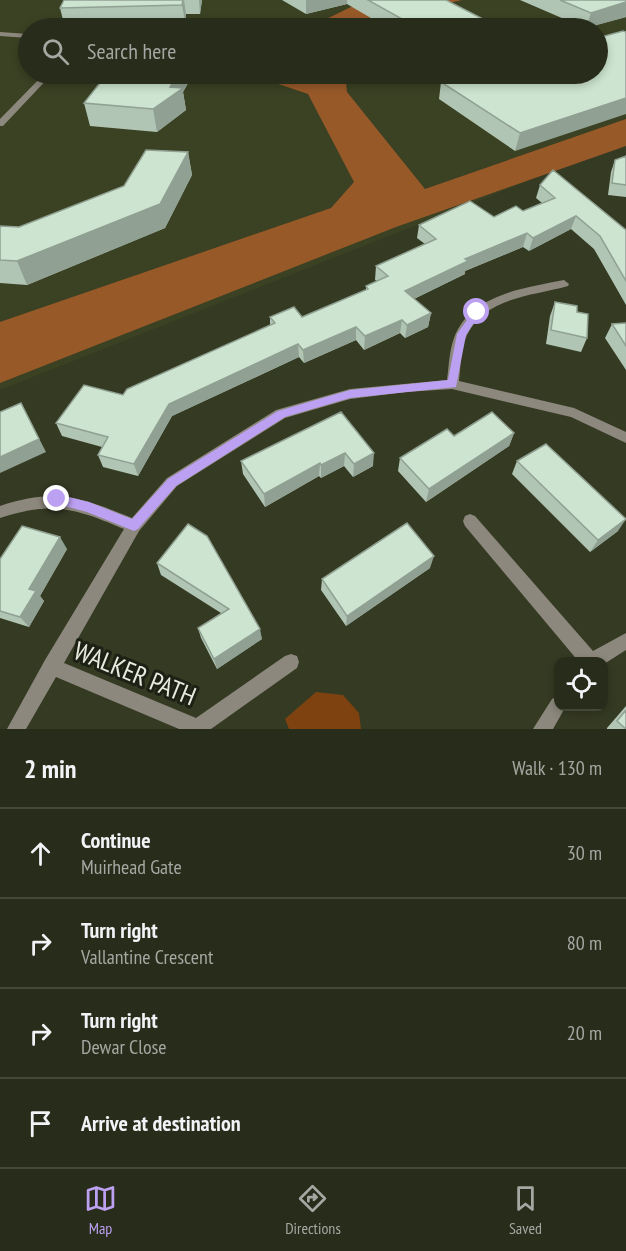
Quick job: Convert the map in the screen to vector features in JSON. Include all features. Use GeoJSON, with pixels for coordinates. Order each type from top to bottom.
{"type":"FeatureCollection","features":[{"type":"Feature","properties":{"kind":"street"},"geometry":{"type":"LineString","coordinates":[[0,34],[18,35]]}},
{"type":"Feature","properties":{"kind":"street"},"geometry":{"type":"LineString","coordinates":[[0,124],[38,84]]}},
{"type":"Feature","properties":{"kind":"street"},"geometry":{"type":"LineString","coordinates":[[452,384],[462,334],[477,312],[507,297],[564,284]]}},
{"type":"Feature","properties":{"kind":"street"},"geometry":{"type":"LineString","coordinates":[[16,729],[134,525],[172,482],[281,414],[350,394],[452,384],[574,413],[626,438]]}},
{"type":"Feature","properties":{"kind":"street"},"geometry":{"type":"LineString","coordinates":[[0,512],[18,505],[57,499],[89,507],[134,525]]}},
{"type":"Feature","properties":{"kind":"street"},"geometry":{"type":"LineString","coordinates":[[470,521],[587,657]]}},
{"type":"Feature","properties":{"kind":"street"},"geometry":{"type":"LineString","coordinates":[[598,657],[626,642]]}},
{"type":"Feature","properties":{"kind":"street","name":"WALKER PATH"},"geometry":{"type":"LineString","coordinates":[[51,666],[199,728],[291,662]]}},
{"type":"Feature","properties":{"kind":"street"},"geometry":{"type":"LineString","coordinates":[[542,729],[554,711]]}},
{"type":"Feature","properties":{"kind":"shaded area"},"geometry":{"type":"Polygon","coordinates":[[[0,0],[626,0],[626,142],[0,390],[0,0]]]}},
{"type":"Feature","properties":{"kind":"shaded area"},"geometry":{"type":"Polygon","coordinates":[[[375,0],[462,0],[382,18],[328,18],[351,7],[375,0]]]}},
{"type":"Feature","properties":{"kind":"shaded area"},"geometry":{"type":"Polygon","coordinates":[[[278,84],[346,84],[347,92],[425,189],[626,119],[626,146],[396,227],[0,383],[0,322],[331,208],[354,182],[308,94],[278,84]]]}},
{"type":"Feature","properties":{"kind":"shaded area"},"geometry":{"type":"Polygon","coordinates":[[[316,692],[343,695],[359,713],[361,729],[289,729],[285,719],[316,692]]]}},
{"type":"Feature","properties":{"kind":"building"},"geometry":{"type":"Polygon","coordinates":[[[64,0],[183,0],[182,5],[60,8],[64,0]]]}},
{"type":"Feature","properties":{"kind":"building"},"geometry":{"type":"Polygon","coordinates":[[[368,0],[446,0],[481,18],[400,18],[368,0]]]}},
{"type":"Feature","properties":{"kind":"building"},"geometry":{"type":"Polygon","coordinates":[[[560,0],[626,0],[626,2],[591,13],[560,0]]]}},
{"type":"Feature","properties":{"kind":"building"},"geometry":{"type":"Polygon","coordinates":[[[626,32],[626,98],[520,133],[444,84],[608,84],[608,35],[626,32]]]}},
{"type":"Feature","properties":{"kind":"building"},"geometry":{"type":"Polygon","coordinates":[[[99,84],[172,84],[170,87],[183,88],[153,109],[84,103],[99,84]]]}},
{"type":"Feature","properties":{"kind":"building"},"geometry":{"type":"Polygon","coordinates":[[[146,150],[188,152],[160,204],[17,261],[0,260],[0,226],[19,227],[124,186],[146,150]]]}},
{"type":"Feature","properties":{"kind":"building"},"geometry":{"type":"Polygon","coordinates":[[[626,156],[626,185],[612,183],[615,160],[626,156]]]}},
{"type":"Feature","properties":{"kind":"building"},"geometry":{"type":"Polygon","coordinates":[[[553,170],[626,230],[626,281],[600,236],[576,216],[533,238],[527,233],[465,259],[468,261],[405,291],[431,313],[407,325],[402,320],[365,336],[356,327],[303,350],[298,344],[169,404],[134,464],[98,455],[108,437],[56,423],[84,385],[123,395],[127,389],[275,323],[270,317],[294,307],[302,317],[368,289],[366,286],[388,276],[376,266],[436,239],[419,225],[470,201],[494,217],[516,206],[523,211],[555,198],[540,185],[553,170]]]}},
{"type":"Feature","properties":{"kind":"building"},"geometry":{"type":"Polygon","coordinates":[[[555,302],[577,306],[577,312],[588,314],[587,338],[551,330],[555,302]]]}},
{"type":"Feature","properties":{"kind":"building"},"geometry":{"type":"Polygon","coordinates":[[[626,323],[626,346],[612,324],[626,323]]]}},
{"type":"Feature","properties":{"kind":"building"},"geometry":{"type":"Polygon","coordinates":[[[21,403],[39,439],[0,457],[0,412],[21,403]]]}},
{"type":"Feature","properties":{"kind":"building"},"geometry":{"type":"Polygon","coordinates":[[[341,412],[374,453],[354,464],[345,453],[321,465],[320,463],[264,494],[241,461],[341,412]]]}},
{"type":"Feature","properties":{"kind":"building"},"geometry":{"type":"Polygon","coordinates":[[[492,412],[514,433],[429,489],[400,458],[447,429],[454,436],[492,412]]]}},
{"type":"Feature","properties":{"kind":"building"},"geometry":{"type":"Polygon","coordinates":[[[546,444],[626,519],[598,540],[517,461],[546,444]]]}},
{"type":"Feature","properties":{"kind":"building"},"geometry":{"type":"Polygon","coordinates":[[[407,523],[434,556],[347,616],[322,579],[407,523]]]}},
{"type":"Feature","properties":{"kind":"building"},"geometry":{"type":"Polygon","coordinates":[[[188,524],[207,536],[260,629],[214,659],[198,628],[229,609],[157,563],[188,524]]]}},
{"type":"Feature","properties":{"kind":"building"},"geometry":{"type":"Polygon","coordinates":[[[22,526],[60,537],[29,589],[36,591],[20,617],[0,611],[0,559],[22,526]]]}},
{"type":"Feature","properties":{"kind":"building"},"geometry":{"type":"Polygon","coordinates":[[[626,710],[626,729],[617,721],[626,710]]]}},
{"type":"Feature","properties":{"kind":"route"},"geometry":{"type":"LineString","coordinates":[[57,499],[89,507],[134,525],[172,482],[281,414],[350,394],[452,384],[462,334],[477,312]]}}]}
